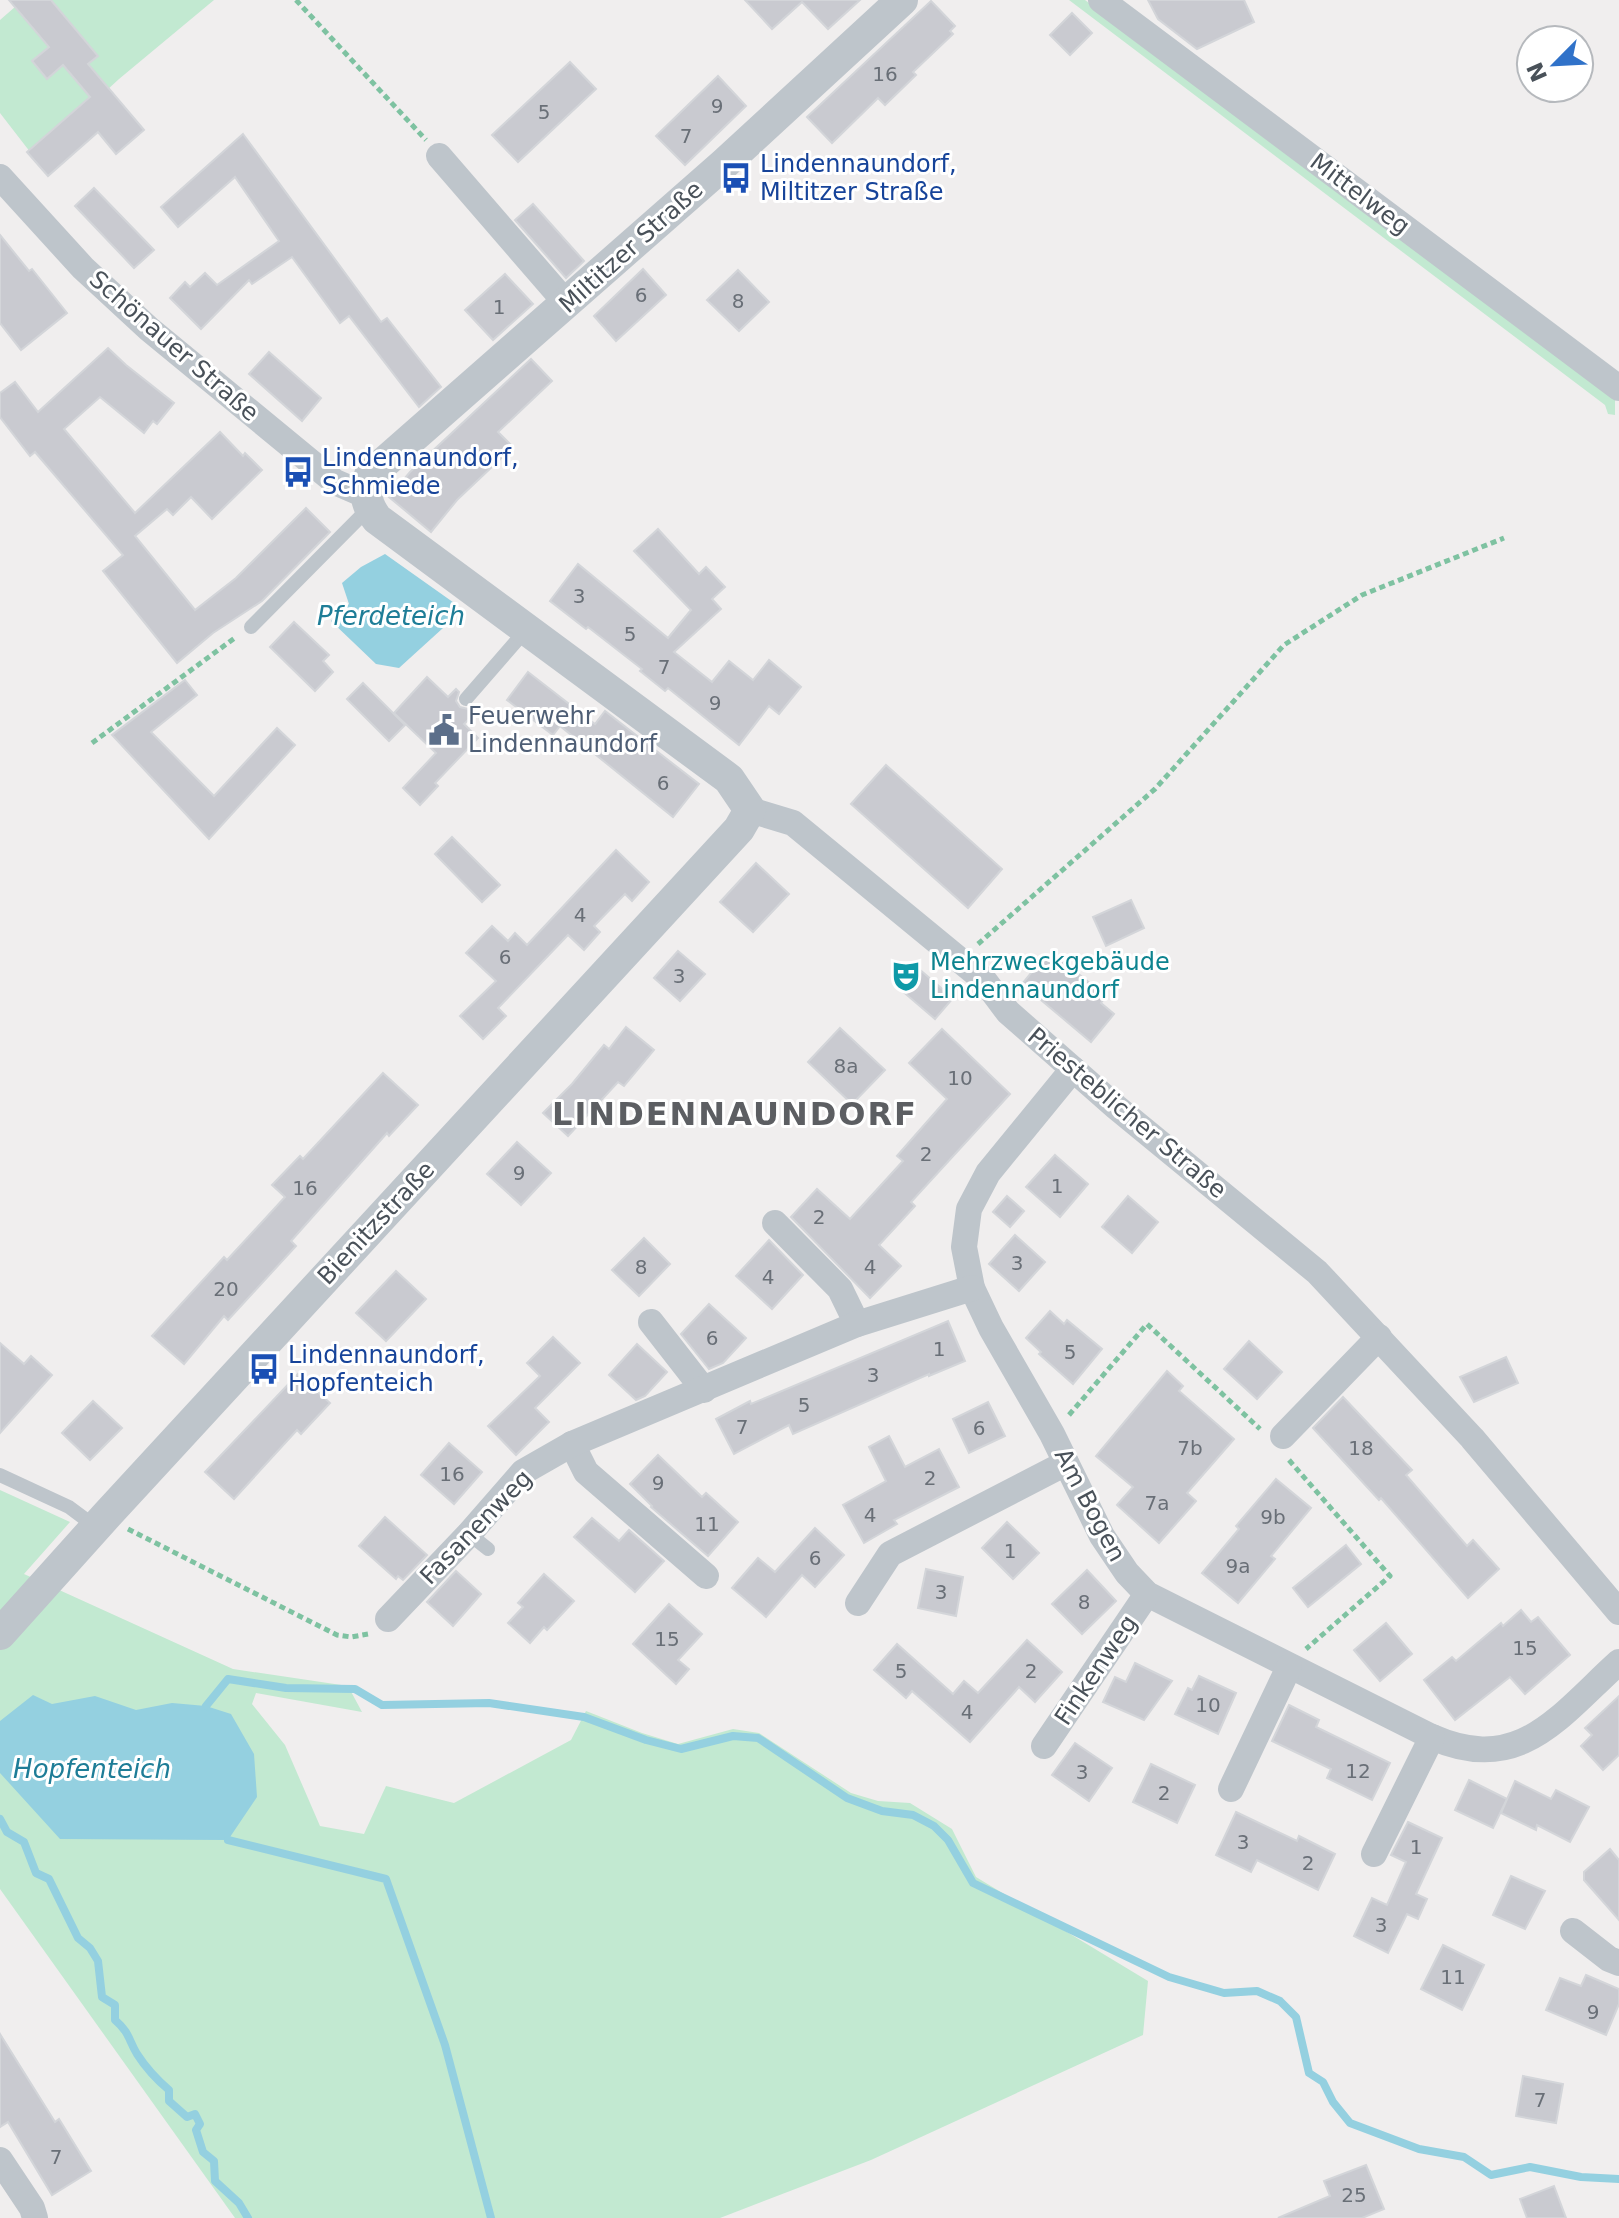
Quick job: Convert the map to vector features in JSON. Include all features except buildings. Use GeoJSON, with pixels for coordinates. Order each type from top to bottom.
{"type":"FeatureCollection","features":[{"type":"Feature","properties":{"kind":"street","name":"Miltitzer Straße"},"geometry":{"type":"LineString","coordinates":[[367,502],[370,475],[813,85],[902,0]]}},
{"type":"Feature","properties":{"kind":"street","name":"Mittelweg"},"geometry":{"type":"LineString","coordinates":[[1110,3],[1619,388]]}},
{"type":"Feature","properties":{"kind":"street"},"geometry":{"type":"LineString","coordinates":[[439,156],[567,304]]}},
{"type":"Feature","properties":{"kind":"street","name":"Schönauer Straße"},"geometry":{"type":"LineString","coordinates":[[0,177],[83,268],[149,329],[335,482],[367,502]]}},
{"type":"Feature","properties":{"kind":"street"},"geometry":{"type":"LineString","coordinates":[[367,502],[377,519],[729,779],[750,810]]}},
{"type":"Feature","properties":{"kind":"street","name":"Priesteblicher Straße"},"geometry":{"type":"LineString","coordinates":[[750,810],[793,823],[984,980],[1008,1012],[1073,1069],[1317,1272],[1472,1438],[1619,1612]]}},
{"type":"Feature","properties":{"kind":"street","name":"Bienitzstraße"},"geometry":{"type":"LineString","coordinates":[[0,1634],[739,829],[750,810]]}},
{"type":"Feature","properties":{"kind":"street","name":"Am Bogen"},"geometry":{"type":"LineString","coordinates":[[1073,1069],[988,1173],[969,1209],[964,1247],[972,1288],[991,1328],[1052,1434],[1102,1536],[1127,1573],[1147,1594],[1289,1667],[1452,1746],[1482,1752],[1528,1741],[1619,1662]]}},
{"type":"Feature","properties":{"kind":"street"},"geometry":{"type":"LineString","coordinates":[[775,1223],[840,1289],[857,1324]]}},
{"type":"Feature","properties":{"kind":"street","name":"Fasanenweg"},"geometry":{"type":"LineString","coordinates":[[388,1619],[478,1542],[523,1472],[572,1444],[857,1324],[972,1288]]}},
{"type":"Feature","properties":{"kind":"street"},"geometry":{"type":"LineString","coordinates":[[651,1322],[704,1390]]}},
{"type":"Feature","properties":{"kind":"street"},"geometry":{"type":"LineString","coordinates":[[1278,1442],[1379,1337]]}},
{"type":"Feature","properties":{"kind":"street"},"geometry":{"type":"LineString","coordinates":[[572,1444],[586,1472],[706,1576]]}},
{"type":"Feature","properties":{"kind":"street"},"geometry":{"type":"LineString","coordinates":[[858,1603],[890,1554],[1066,1463]]}},
{"type":"Feature","properties":{"kind":"street","name":"Finkenweg"},"geometry":{"type":"LineString","coordinates":[[1044,1746],[1147,1594]]}},
{"type":"Feature","properties":{"kind":"street"},"geometry":{"type":"LineString","coordinates":[[1231,1789],[1289,1667]]}},
{"type":"Feature","properties":{"kind":"street"},"geometry":{"type":"LineString","coordinates":[[1374,1854],[1432,1737]]}},
{"type":"Feature","properties":{"kind":"street"},"geometry":{"type":"LineString","coordinates":[[1573,1931],[1609,1959],[1619,1963]]}},
{"type":"Feature","properties":{"kind":"street"},"geometry":{"type":"LineString","coordinates":[[0,2160],[32,2208],[35,2218]]}},
{"type":"Feature","properties":{"kind":"lane"},"geometry":{"type":"LineString","coordinates":[[251,627],[367,502]]}},
{"type":"Feature","properties":{"kind":"lane"},"geometry":{"type":"LineString","coordinates":[[466,699],[526,630]]}},
{"type":"Feature","properties":{"kind":"lane"},"geometry":{"type":"LineString","coordinates":[[0,1475],[100,1522]]}},
{"type":"Feature","properties":{"kind":"path"},"geometry":{"type":"LineString","coordinates":[[296,0],[439,156]]}},
{"type":"Feature","properties":{"kind":"path"},"geometry":{"type":"LineString","coordinates":[[960,961],[1155,789],[1284,645],[1362,595],[1504,538]]}},
{"type":"Feature","properties":{"kind":"path"},"geometry":{"type":"LineString","coordinates":[[92,743],[251,627]]}},
{"type":"Feature","properties":{"kind":"path"},"geometry":{"type":"LineString","coordinates":[[1052,1434],[1147,1324],[1278,1442],[1390,1576],[1289,1667]]}},
{"type":"Feature","properties":{"kind":"path"},"geometry":{"type":"LineString","coordinates":[[100,1522],[337,1635],[362,1636],[376,1631],[388,1619]]}},
{"type":"Feature","properties":{"kind":"green space"},"geometry":{"type":"Polygon","coordinates":[[[23,0],[214,0],[119,79],[34,157],[0,113],[0,20],[23,0]]]}},
{"type":"Feature","properties":{"kind":"green space"},"geometry":{"type":"Polygon","coordinates":[[[1069,0],[1085,0],[1615,399],[1615,415],[1608,414],[1605,405],[1069,0]]]}},
{"type":"Feature","properties":{"kind":"green space"},"geometry":{"type":"Polygon","coordinates":[[[0,1490],[70,1522],[24,1574],[233,1669],[348,1686],[362,1712],[256,1693],[252,1704],[285,1745],[320,1826],[364,1834],[386,1786],[454,1803],[571,1740],[586,1711],[678,1744],[733,1729],[759,1733],[851,1793],[878,1801],[910,1803],[952,1829],[976,1877],[1148,1981],[1143,2035],[871,2160],[720,2218],[235,2218],[0,1889],[0,1490]]]}},
{"type":"Feature","properties":{"kind":"water","name":"Pferdeteich"},"geometry":{"type":"Polygon","coordinates":[[[385,554],[457,605],[443,628],[399,668],[376,664],[331,621],[349,604],[342,583],[361,567],[385,554]]]}},
{"type":"Feature","properties":{"kind":"water","name":"Hopfenteich"},"geometry":{"type":"Polygon","coordinates":[[[33,1695],[52,1704],[95,1696],[136,1710],[172,1703],[206,1706],[231,1714],[254,1754],[257,1797],[228,1840],[60,1839],[0,1773],[0,1721],[33,1695]]]}},
{"type":"Feature","properties":{"kind":"waterway"},"geometry":{"type":"LineString","coordinates":[[206,1706],[228,1679],[286,1688],[355,1689],[382,1705],[489,1703],[584,1717],[646,1740],[681,1749],[733,1736],[758,1738],[847,1798],[882,1811],[913,1815],[934,1826],[948,1840],[973,1883],[1169,1977],[1224,1993],[1257,1991],[1280,2001],[1296,2017],[1309,2073],[1323,2082],[1333,2102],[1350,2123],[1419,2149],[1464,2157],[1491,2175],[1530,2167],[1581,2177],[1619,2179]]}},
{"type":"Feature","properties":{"kind":"waterway"},"geometry":{"type":"LineString","coordinates":[[0,1819],[7,1832],[24,1842],[36,1873],[49,1879],[78,1938],[90,1948],[98,1961],[102,1997],[115,2005],[115,2020],[144,2064],[169,2090],[169,2101],[187,2117],[195,2114],[200,2124],[196,2130],[203,2152],[214,2161],[215,2181],[239,2203],[248,2218]]}},
{"type":"Feature","properties":{"kind":"waterway"},"geometry":{"type":"LineString","coordinates":[[228,1840],[386,1879],[445,2045],[491,2218]]}},
{"type":"Feature","properties":{"kind":"place","name":"Lindennaundorf, Miltitzer Straße"},"geometry":{"type":"Point","coordinates":[736,178]}},
{"type":"Feature","properties":{"kind":"place","name":"Lindennaundorf, Schmiede"},"geometry":{"type":"Point","coordinates":[298,472]}},
{"type":"Feature","properties":{"kind":"place","name":"Feuerwehr Lindennaundorf"},"geometry":{"type":"Point","coordinates":[444,730]}},
{"type":"Feature","properties":{"kind":"place","name":"Mehrzweckgebäude Lindennaundorf"},"geometry":{"type":"Point","coordinates":[906,976]}},
{"type":"Feature","properties":{"kind":"place","name":"Lindennaundorf, Hopfenteich"},"geometry":{"type":"Point","coordinates":[264,1369]}},
{"type":"Feature","properties":{"kind":"district","name":"LINDENNAUNDORF"},"geometry":{"type":"Point","coordinates":[735,1114]}}]}
